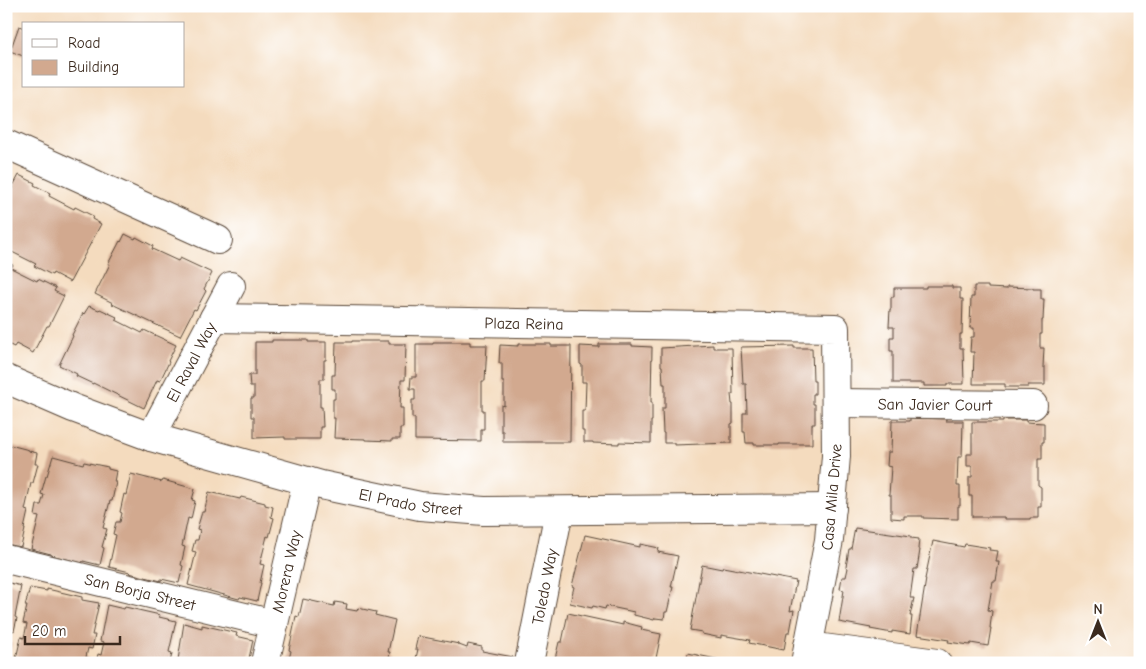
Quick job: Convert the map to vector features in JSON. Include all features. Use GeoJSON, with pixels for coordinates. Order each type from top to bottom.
{"type":"FeatureCollection","features":[{"type":"Feature","properties":{"kind":"street"},"geometry":{"type":"LineString","coordinates":[[6,144],[218,240]]}},
{"type":"Feature","properties":{"kind":"street","name":"El Raval Way"},"geometry":{"type":"LineString","coordinates":[[151,437],[231,286]]}},
{"type":"Feature","properties":{"kind":"street","name":"Plaza Reina"},"geometry":{"type":"LineString","coordinates":[[214,318],[835,328]]}},
{"type":"Feature","properties":{"kind":"street","name":"Casa Mila Drive"},"geometry":{"type":"LineString","coordinates":[[807,655],[829,540],[832,508],[836,456],[835,328]]}},
{"type":"Feature","properties":{"kind":"street","name":"El Prado Street"},"geometry":{"type":"LineString","coordinates":[[6,379],[73,408],[151,437],[307,481],[420,506],[484,511],[832,508]]}},
{"type":"Feature","properties":{"kind":"street","name":"San Javier Court"},"geometry":{"type":"LineString","coordinates":[[836,403],[1033,405]]}},
{"type":"Feature","properties":{"kind":"street","name":"Morera Way"},"geometry":{"type":"LineString","coordinates":[[264,663],[307,481]]}},
{"type":"Feature","properties":{"kind":"street","name":"Toledo Way"},"geometry":{"type":"LineString","coordinates":[[529,663],[559,511]]}},
{"type":"Feature","properties":{"kind":"street","name":"San Borja Street"},"geometry":{"type":"LineString","coordinates":[[6,559],[274,624]]}},
{"type":"Feature","properties":{"kind":"street"},"geometry":{"type":"LineString","coordinates":[[807,655],[937,663]]}},
{"type":"Feature","properties":{"kind":"building"},"geometry":{"type":"Polygon","coordinates":[[[19,26],[22,27],[22,56],[10,51],[19,26]]]}},
{"type":"Feature","properties":{"kind":"building"},"geometry":{"type":"Polygon","coordinates":[[[19,175],[50,193],[49,196],[93,216],[92,219],[101,224],[70,282],[34,266],[36,264],[6,249],[6,195],[19,175]]]}},
{"type":"Feature","properties":{"kind":"building"},"geometry":{"type":"Polygon","coordinates":[[[125,234],[135,239],[136,237],[153,246],[152,249],[178,261],[180,258],[212,273],[204,289],[206,291],[180,336],[95,294],[110,264],[108,264],[125,234]]]}},
{"type":"Feature","properties":{"kind":"building"},"geometry":{"type":"Polygon","coordinates":[[[6,262],[13,265],[11,268],[56,288],[54,291],[64,296],[33,353],[16,344],[14,347],[6,343],[6,262]]]}},
{"type":"Feature","properties":{"kind":"building"},"geometry":{"type":"Polygon","coordinates":[[[926,286],[952,286],[952,288],[960,288],[960,299],[963,299],[960,348],[963,348],[964,384],[924,386],[924,383],[893,383],[893,351],[890,351],[890,337],[894,337],[894,327],[889,327],[891,297],[894,297],[894,288],[926,288],[926,286]]]}},
{"type":"Feature","properties":{"kind":"building"},"geometry":{"type":"Polygon","coordinates":[[[974,286],[1007,289],[1007,287],[1041,289],[1041,299],[1044,299],[1040,348],[1044,348],[1043,367],[1045,367],[1045,385],[1005,387],[1005,384],[973,384],[974,352],[970,352],[974,328],[970,328],[971,297],[974,297],[974,286]]]}},
{"type":"Feature","properties":{"kind":"building"},"geometry":{"type":"Polygon","coordinates":[[[89,306],[117,317],[116,320],[142,333],[144,330],[176,345],[160,381],[157,380],[144,408],[76,376],[77,374],[59,365],[83,313],[89,306]]]}},
{"type":"Feature","properties":{"kind":"building"},"geometry":{"type":"Polygon","coordinates":[[[272,340],[326,342],[324,379],[320,379],[320,407],[322,407],[323,427],[320,427],[320,439],[254,438],[254,417],[251,417],[251,398],[254,398],[254,387],[250,387],[249,375],[255,375],[255,342],[272,342],[272,340]]]}},
{"type":"Feature","properties":{"kind":"building"},"geometry":{"type":"Polygon","coordinates":[[[389,341],[389,344],[406,344],[405,380],[401,380],[400,408],[403,408],[403,428],[400,428],[400,439],[392,439],[392,441],[334,438],[335,418],[333,418],[333,399],[335,399],[335,389],[332,389],[332,375],[335,375],[336,342],[389,341]]]}},
{"type":"Feature","properties":{"kind":"building"},"geometry":{"type":"Polygon","coordinates":[[[433,342],[470,342],[470,345],[487,345],[485,381],[482,381],[484,429],[481,429],[481,441],[415,440],[415,418],[412,418],[412,400],[415,400],[415,389],[410,389],[411,377],[416,377],[416,344],[433,344],[433,342]]]}},
{"type":"Feature","properties":{"kind":"building"},"geometry":{"type":"Polygon","coordinates":[[[518,344],[571,346],[570,442],[503,442],[501,405],[504,406],[504,382],[502,382],[502,363],[499,363],[500,345],[518,346],[518,344]]]}},
{"type":"Feature","properties":{"kind":"building"},"geometry":{"type":"Polygon","coordinates":[[[599,344],[632,344],[632,346],[652,347],[651,443],[584,442],[582,411],[585,411],[586,382],[582,382],[580,346],[599,347],[599,344]]]}},
{"type":"Feature","properties":{"kind":"building"},"geometry":{"type":"Polygon","coordinates":[[[713,345],[713,348],[732,348],[733,394],[731,394],[733,423],[731,424],[731,443],[674,445],[674,443],[664,443],[662,408],[665,408],[665,384],[663,384],[661,366],[661,348],[713,345]]]}},
{"type":"Feature","properties":{"kind":"building"},"geometry":{"type":"Polygon","coordinates":[[[794,346],[794,348],[812,348],[813,381],[815,381],[813,404],[815,404],[815,424],[812,424],[812,444],[754,445],[754,443],[746,443],[745,432],[743,432],[743,413],[747,413],[746,384],[743,384],[741,347],[794,346]]]}},
{"type":"Feature","properties":{"kind":"building"},"geometry":{"type":"Polygon","coordinates":[[[910,418],[963,421],[962,457],[958,457],[957,486],[960,486],[960,506],[958,506],[958,519],[923,518],[923,516],[904,516],[904,519],[891,518],[891,495],[889,495],[891,467],[887,466],[888,452],[891,452],[892,421],[910,421],[910,418]]]}},
{"type":"Feature","properties":{"kind":"building"},"geometry":{"type":"Polygon","coordinates":[[[1003,420],[1026,420],[1026,422],[1044,423],[1042,459],[1038,459],[1038,485],[1041,487],[1041,507],[1038,507],[1038,518],[1004,519],[1004,517],[972,517],[972,496],[969,496],[969,477],[972,477],[972,466],[967,466],[967,454],[972,454],[972,422],[1003,422],[1003,420]]]}},
{"type":"Feature","properties":{"kind":"building"},"geometry":{"type":"Polygon","coordinates":[[[6,444],[37,453],[35,464],[38,464],[33,483],[31,483],[25,510],[28,511],[21,547],[6,544],[6,444]]]}},
{"type":"Feature","properties":{"kind":"building"},"geometry":{"type":"Polygon","coordinates":[[[53,456],[83,464],[84,462],[108,467],[108,469],[116,471],[112,501],[110,501],[103,528],[107,529],[100,565],[83,561],[82,563],[31,549],[39,517],[35,516],[37,505],[41,505],[44,495],[41,494],[53,456]]]}},
{"type":"Feature","properties":{"kind":"building"},"geometry":{"type":"Polygon","coordinates":[[[131,474],[195,489],[192,500],[195,501],[191,519],[188,518],[182,546],[185,547],[179,583],[161,579],[161,581],[109,567],[116,535],[113,534],[116,522],[120,522],[124,494],[126,495],[131,474]]]}},
{"type":"Feature","properties":{"kind":"building"},"geometry":{"type":"Polygon","coordinates":[[[209,492],[240,499],[241,497],[273,507],[271,517],[274,518],[260,564],[264,565],[257,601],[240,597],[239,599],[188,585],[196,552],[192,551],[195,540],[198,540],[200,530],[197,529],[209,492]]]}},
{"type":"Feature","properties":{"kind":"building"},"geometry":{"type":"Polygon","coordinates":[[[855,528],[911,536],[911,538],[919,539],[918,549],[920,550],[917,569],[914,569],[910,598],[914,598],[910,616],[912,616],[910,634],[892,631],[892,633],[839,622],[844,590],[840,589],[842,577],[846,577],[849,549],[851,549],[855,528]]]}},
{"type":"Feature","properties":{"kind":"building"},"geometry":{"type":"Polygon","coordinates":[[[585,535],[640,547],[640,544],[659,548],[658,552],[678,556],[671,587],[673,587],[664,619],[655,618],[654,620],[634,615],[634,612],[606,606],[605,609],[593,606],[592,608],[570,603],[574,587],[572,586],[585,535]]]}},
{"type":"Feature","properties":{"kind":"building"},"geometry":{"type":"Polygon","coordinates":[[[933,541],[964,547],[965,544],[998,551],[996,562],[999,562],[996,581],[993,581],[988,610],[992,611],[988,646],[948,642],[949,640],[917,635],[925,579],[933,541]]]}},
{"type":"Feature","properties":{"kind":"building"},"geometry":{"type":"Polygon","coordinates":[[[702,565],[722,569],[723,567],[796,581],[790,611],[794,610],[784,650],[749,643],[750,640],[721,635],[721,638],[690,630],[702,565]]]}},
{"type":"Feature","properties":{"kind":"building"},"geometry":{"type":"Polygon","coordinates":[[[6,582],[21,586],[15,617],[17,618],[14,631],[11,630],[9,640],[12,643],[7,663],[6,582]]]}},
{"type":"Feature","properties":{"kind":"building"},"geometry":{"type":"Polygon","coordinates":[[[30,588],[47,591],[47,589],[82,597],[82,600],[99,603],[92,635],[95,635],[92,649],[88,648],[86,657],[89,659],[88,663],[15,663],[21,637],[24,638],[27,624],[23,623],[30,588]]]}},
{"type":"Feature","properties":{"kind":"building"},"geometry":{"type":"Polygon","coordinates":[[[303,599],[334,606],[335,602],[347,604],[346,609],[357,611],[358,608],[376,612],[375,615],[395,620],[388,652],[390,652],[388,663],[288,663],[296,616],[299,617],[303,599]]]}},
{"type":"Feature","properties":{"kind":"building"},"geometry":{"type":"Polygon","coordinates":[[[107,605],[160,615],[159,617],[176,621],[169,652],[172,653],[170,663],[96,663],[98,654],[101,655],[104,642],[100,641],[107,605]]]}},
{"type":"Feature","properties":{"kind":"building"},"geometry":{"type":"Polygon","coordinates":[[[568,613],[623,625],[623,622],[642,627],[641,630],[661,634],[655,663],[554,663],[559,642],[562,642],[568,613]]]}},
{"type":"Feature","properties":{"kind":"building"},"geometry":{"type":"Polygon","coordinates":[[[184,623],[202,628],[202,625],[237,633],[236,636],[253,640],[248,663],[181,663],[181,660],[178,660],[184,623]]]}},
{"type":"Feature","properties":{"kind":"building"},"geometry":{"type":"Polygon","coordinates":[[[418,636],[459,644],[467,648],[468,644],[482,647],[482,651],[513,657],[512,663],[415,663],[418,649],[415,649],[418,636]]]}},
{"type":"Feature","properties":{"kind":"building"},"geometry":{"type":"Polygon","coordinates":[[[688,653],[730,662],[730,663],[686,663],[688,653]]]}}]}
